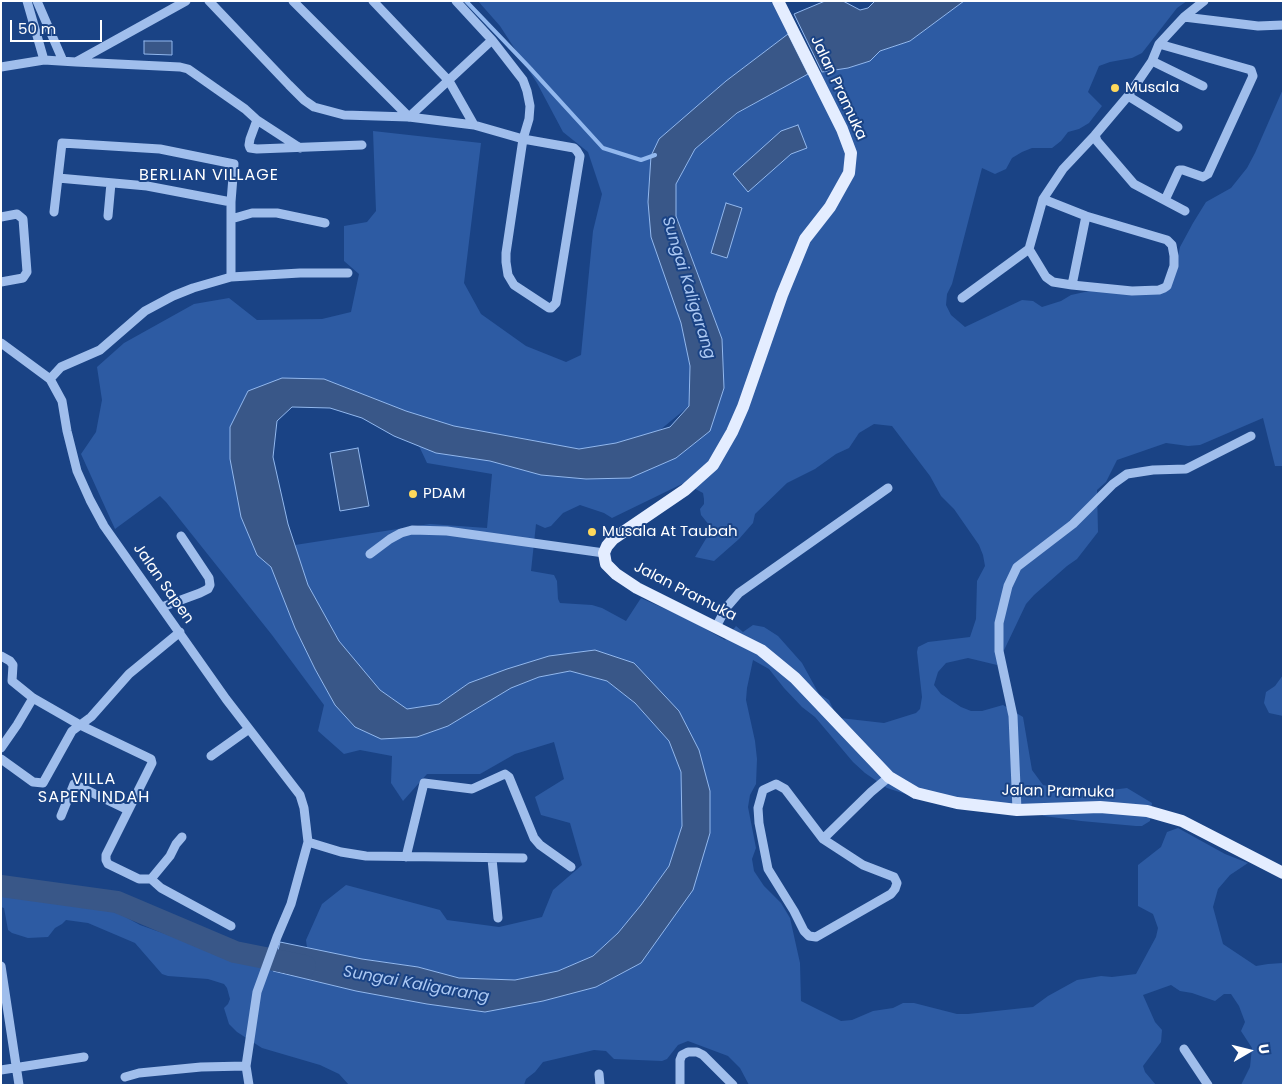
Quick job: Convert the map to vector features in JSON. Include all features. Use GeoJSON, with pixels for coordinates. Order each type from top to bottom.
{"type":"FeatureCollection","features":[{"type":"Feature","properties":{"kind":"main road","name":"Jalan Pramuka"},"geometry":{"type":"LineString","coordinates":[[779,3],[842,129],[850,153],[849,173],[830,207],[806,239],[782,295],[746,398],[732,432],[713,465],[685,490],[613,539],[604,553],[606,564],[623,580],[637,588],[761,650],[795,678],[889,777],[916,793],[957,803],[1017,810],[1100,807],[1147,811],[1182,822],[1283,872]]}},
{"type":"Feature","properties":{"kind":"street"},"geometry":{"type":"LineString","coordinates":[[27,1],[44,60]]}},
{"type":"Feature","properties":{"kind":"street"},"geometry":{"type":"LineString","coordinates":[[37,1],[64,62]]}},
{"type":"Feature","properties":{"kind":"street"},"geometry":{"type":"LineString","coordinates":[[209,1],[289,85],[310,104],[344,115],[409,117],[474,125],[523,139],[574,148],[580,156],[556,303],[551,308],[514,285],[508,275],[506,253],[523,139],[530,106],[528,91],[523,80],[492,40],[456,1]]}},
{"type":"Feature","properties":{"kind":"street"},"geometry":{"type":"LineString","coordinates":[[293,1],[409,117]]}},
{"type":"Feature","properties":{"kind":"street"},"geometry":{"type":"LineString","coordinates":[[374,1],[449,80],[474,125]]}},
{"type":"Feature","properties":{"kind":"street"},"geometry":{"type":"LineString","coordinates":[[962,298],[1029,249],[1043,199],[1063,169],[1128,96],[1152,61],[1159,44],[1184,16],[1204,1]]}},
{"type":"Feature","properties":{"kind":"street"},"geometry":{"type":"LineString","coordinates":[[76,62],[182,2]]}},
{"type":"Feature","properties":{"kind":"street"},"geometry":{"type":"LineString","coordinates":[[1184,16],[1258,26],[1283,24]]}},
{"type":"Feature","properties":{"kind":"street"},"geometry":{"type":"LineString","coordinates":[[409,117],[492,40]]}},
{"type":"Feature","properties":{"kind":"street"},"geometry":{"type":"LineString","coordinates":[[1159,44],[1251,70],[1253,76],[1208,174],[1203,177],[1179,170],[1165,200]]}},
{"type":"Feature","properties":{"kind":"street"},"geometry":{"type":"LineString","coordinates":[[1,67],[44,60],[188,69],[245,108],[256,120],[300,148]]}},
{"type":"Feature","properties":{"kind":"street"},"geometry":{"type":"LineString","coordinates":[[1152,61],[1203,86]]}},
{"type":"Feature","properties":{"kind":"street"},"geometry":{"type":"LineString","coordinates":[[1128,96],[1178,127]]}},
{"type":"Feature","properties":{"kind":"street"},"geometry":{"type":"LineString","coordinates":[[256,120],[250,139],[250,148],[362,145]]}},
{"type":"Feature","properties":{"kind":"street"},"geometry":{"type":"LineString","coordinates":[[1095,135],[1097,141],[1134,184],[1185,211]]}},
{"type":"Feature","properties":{"kind":"street"},"geometry":{"type":"LineString","coordinates":[[54,212],[62,143],[160,149],[234,164],[231,219],[231,277]]}},
{"type":"Feature","properties":{"kind":"street"},"geometry":{"type":"LineString","coordinates":[[58,178],[146,186],[232,202]]}},
{"type":"Feature","properties":{"kind":"street"},"geometry":{"type":"LineString","coordinates":[[108,216],[111,183]]}},
{"type":"Feature","properties":{"kind":"street"},"geometry":{"type":"LineString","coordinates":[[1029,249],[1046,276],[1053,282],[1072,285],[1132,291],[1159,290],[1168,286],[1174,266],[1174,253],[1169,241],[1086,216],[1043,199]]}},
{"type":"Feature","properties":{"kind":"street"},"geometry":{"type":"LineString","coordinates":[[231,219],[252,213],[277,213],[325,224]]}},
{"type":"Feature","properties":{"kind":"street"},"geometry":{"type":"LineString","coordinates":[[1,217],[17,214],[23,219],[26,272],[23,278],[1,282]]}},
{"type":"Feature","properties":{"kind":"street"},"geometry":{"type":"LineString","coordinates":[[1072,285],[1086,216]]}},
{"type":"Feature","properties":{"kind":"street"},"geometry":{"type":"LineString","coordinates":[[50,379],[61,368],[100,350],[145,311],[193,288],[231,277],[300,273],[348,274]]}},
{"type":"Feature","properties":{"kind":"street","name":"Jalan Sapen"},"geometry":{"type":"LineString","coordinates":[[1,343],[50,379],[62,401],[77,471],[104,526],[249,729],[300,795],[304,808],[308,842]]}},
{"type":"Feature","properties":{"kind":"street"},"geometry":{"type":"LineString","coordinates":[[1017,810],[1013,716],[998,651],[999,623],[1008,586],[1017,567],[1074,524],[1113,484],[1127,474],[1186,468],[1251,436]]}},
{"type":"Feature","properties":{"kind":"street"},"geometry":{"type":"LineString","coordinates":[[716,627],[726,608],[739,593],[888,488]]}},
{"type":"Feature","properties":{"kind":"street"},"geometry":{"type":"LineString","coordinates":[[370,554],[390,539],[412,530],[447,531],[604,553]]}},
{"type":"Feature","properties":{"kind":"street"},"geometry":{"type":"LineString","coordinates":[[162,607],[200,593],[208,589],[210,585],[209,578],[181,536]]}},
{"type":"Feature","properties":{"kind":"street"},"geometry":{"type":"LineString","coordinates":[[1,759],[33,782],[42,783],[72,731],[91,717],[129,674],[180,632]]}},
{"type":"Feature","properties":{"kind":"street"},"geometry":{"type":"LineString","coordinates":[[1,656],[13,665],[12,681],[33,698],[80,725],[151,759],[152,763],[106,855],[108,864],[139,879],[151,879],[161,888],[231,926]]}},
{"type":"Feature","properties":{"kind":"street"},"geometry":{"type":"LineString","coordinates":[[1,748],[33,698]]}},
{"type":"Feature","properties":{"kind":"street"},"geometry":{"type":"LineString","coordinates":[[211,756],[249,729]]}},
{"type":"Feature","properties":{"kind":"street"},"geometry":{"type":"LineString","coordinates":[[406,857],[424,783],[472,789],[478,788],[505,774],[509,777],[534,838],[540,845],[571,867]]}},
{"type":"Feature","properties":{"kind":"street"},"geometry":{"type":"LineString","coordinates":[[823,839],[870,792],[889,777]]}},
{"type":"Feature","properties":{"kind":"street"},"geometry":{"type":"LineString","coordinates":[[60,816],[74,784],[128,810]]}},
{"type":"Feature","properties":{"kind":"street"},"geometry":{"type":"LineString","coordinates":[[776,784],[785,789],[823,839],[863,865],[894,877],[897,883],[891,894],[816,937],[809,936],[804,931],[794,910],[768,869],[758,823],[758,808],[763,790],[776,784]]}},
{"type":"Feature","properties":{"kind":"street"},"geometry":{"type":"LineString","coordinates":[[151,879],[170,856],[182,837]]}},
{"type":"Feature","properties":{"kind":"street"},"geometry":{"type":"LineString","coordinates":[[249,1085],[246,1066],[257,992],[291,904],[308,842],[341,852],[366,856],[523,858]]}},
{"type":"Feature","properties":{"kind":"street"},"geometry":{"type":"LineString","coordinates":[[492,859],[498,918]]}},
{"type":"Feature","properties":{"kind":"street"},"geometry":{"type":"LineString","coordinates":[[1,966],[19,1085]]}},
{"type":"Feature","properties":{"kind":"street"},"geometry":{"type":"LineString","coordinates":[[1184,1049],[1208,1085]]}},
{"type":"Feature","properties":{"kind":"street"},"geometry":{"type":"LineString","coordinates":[[680,1085],[680,1060],[682,1056],[688,1052],[697,1052],[703,1055],[734,1085]]}},
{"type":"Feature","properties":{"kind":"street"},"geometry":{"type":"LineString","coordinates":[[1,1070],[84,1057]]}},
{"type":"Feature","properties":{"kind":"street"},"geometry":{"type":"LineString","coordinates":[[125,1077],[138,1073],[192,1068],[246,1066]]}},
{"type":"Feature","properties":{"kind":"street"},"geometry":{"type":"LineString","coordinates":[[599,1074],[600,1085]]}},
{"type":"Feature","properties":{"kind":"shaded area"},"geometry":{"type":"Polygon","coordinates":[[[478,1],[771,1],[788,34],[726,81],[662,137],[669,285],[681,323],[690,366],[689,406],[660,430],[616,443],[579,449],[454,426],[406,411],[324,379],[282,378],[241,517],[257,554],[271,567],[295,628],[315,669],[335,705],[355,727],[417,737],[448,726],[511,688],[539,677],[570,671],[607,681],[635,703],[669,741],[681,772],[682,826],[669,866],[618,933],[593,956],[558,971],[515,980],[459,978],[418,967],[362,959],[307,948],[306,940],[322,904],[346,885],[440,910],[447,920],[499,927],[542,917],[553,890],[582,865],[570,823],[541,815],[535,797],[564,779],[554,742],[515,754],[480,774],[427,774],[403,801],[391,783],[392,756],[360,750],[344,754],[318,731],[324,705],[272,635],[166,502],[160,496],[115,529],[81,454],[96,432],[102,400],[97,367],[124,343],[194,304],[229,298],[257,320],[322,319],[351,312],[359,274],[344,261],[344,226],[367,222],[376,211],[373,131],[481,143],[464,283],[481,314],[526,346],[566,362],[581,355],[593,231],[602,194],[588,152],[563,132],[537,83],[500,26],[478,1]]]}},
{"type":"Feature","properties":{"kind":"shaded area"},"geometry":{"type":"Polygon","coordinates":[[[964,1],[1187,1],[1177,8],[1142,53],[1132,58],[1099,66],[1088,92],[1102,106],[1089,123],[1079,129],[1068,132],[1052,148],[1032,148],[1022,152],[1012,158],[1006,169],[995,174],[982,168],[952,284],[947,294],[946,305],[951,315],[965,327],[1022,300],[1033,301],[1042,307],[1061,301],[1071,295],[1103,288],[1127,293],[1170,290],[1180,247],[1193,223],[1206,202],[1231,188],[1247,168],[1283,89],[1283,466],[1275,466],[1263,418],[1200,445],[1188,446],[1166,443],[1117,460],[1106,482],[1097,490],[1098,532],[1077,559],[1026,604],[997,665],[968,658],[946,663],[938,672],[934,685],[941,694],[961,707],[971,711],[982,711],[1003,705],[1023,717],[1032,770],[1043,785],[1065,789],[1104,791],[1127,788],[1152,803],[1150,821],[1142,826],[1136,826],[1081,821],[1044,816],[1024,805],[924,800],[887,788],[853,762],[815,717],[802,707],[769,669],[753,660],[746,700],[757,759],[756,784],[750,795],[748,807],[756,848],[752,859],[754,871],[764,886],[781,903],[790,918],[800,963],[801,1001],[841,1021],[852,1020],[873,1011],[893,1008],[903,1003],[914,1003],[957,1014],[968,1014],[1033,1007],[1048,996],[1077,980],[1101,976],[1112,977],[1136,974],[1156,937],[1158,928],[1153,914],[1138,906],[1138,865],[1161,847],[1167,832],[1178,828],[1225,854],[1248,863],[1230,875],[1218,889],[1213,907],[1223,944],[1256,966],[1283,963],[1283,1085],[1241,1085],[1250,1067],[1252,1048],[1241,1031],[1245,1022],[1239,1006],[1231,994],[1224,994],[1215,1001],[1180,991],[1171,985],[1143,995],[1155,1022],[1162,1030],[1161,1042],[1143,1066],[1145,1072],[1156,1085],[749,1085],[740,1068],[728,1056],[688,1041],[678,1045],[667,1059],[662,1061],[614,1059],[606,1051],[594,1050],[543,1062],[526,1079],[524,1085],[349,1085],[339,1074],[320,1065],[262,1048],[237,1032],[229,1024],[224,1008],[230,999],[224,984],[208,979],[162,974],[135,943],[88,923],[66,920],[55,928],[48,937],[28,938],[8,930],[4,908],[1,907],[1,892],[110,911],[120,914],[140,925],[233,958],[259,964],[273,971],[356,991],[485,1012],[543,1001],[596,987],[641,963],[710,791],[634,663],[469,683],[439,704],[407,709],[379,689],[339,641],[308,585],[295,545],[430,524],[487,528],[492,474],[427,463],[419,446],[436,453],[490,461],[541,475],[586,479],[629,478],[676,458],[710,431],[724,388],[722,339],[676,216],[676,184],[695,149],[738,113],[808,74],[848,68],[870,61],[880,51],[910,41],[964,1]],[[874,424],[859,433],[849,448],[836,454],[815,469],[787,483],[755,514],[753,523],[739,539],[714,561],[695,557],[707,537],[710,526],[701,515],[700,509],[704,504],[703,493],[684,483],[612,518],[604,513],[580,505],[563,513],[551,526],[545,528],[536,524],[531,571],[554,575],[557,581],[560,603],[592,605],[602,608],[626,621],[641,598],[690,620],[725,640],[736,626],[743,632],[753,625],[764,627],[778,636],[802,663],[819,694],[829,700],[836,715],[840,718],[884,723],[916,713],[920,709],[922,697],[918,647],[928,642],[970,637],[976,619],[977,581],[985,566],[979,545],[954,509],[941,496],[930,476],[892,426],[874,424]]]}},
{"type":"Feature","properties":{"kind":"shaded area"},"geometry":{"type":"Polygon","coordinates":[[[1283,675],[1283,716],[1269,713],[1264,703],[1266,692],[1275,686],[1283,675]]]}},
{"type":"Feature","properties":{"kind":"water"},"geometry":{"type":"Polygon","coordinates":[[[825,1],[843,1],[860,10],[868,8],[875,1],[964,1],[910,41],[880,51],[870,61],[848,68],[822,72],[794,14],[825,1]]]}},
{"type":"Feature","properties":{"kind":"water"},"geometry":{"type":"Polygon","coordinates":[[[788,34],[808,74],[737,113],[695,149],[676,184],[676,216],[722,339],[724,388],[710,431],[676,458],[630,478],[586,479],[541,475],[490,461],[436,453],[394,436],[362,418],[330,408],[292,407],[277,421],[273,457],[288,524],[308,585],[339,641],[380,690],[407,709],[439,704],[469,683],[549,656],[595,650],[634,663],[679,711],[699,750],[710,791],[710,833],[693,890],[641,963],[596,987],[543,1001],[485,1012],[356,991],[273,971],[280,942],[362,959],[418,967],[459,978],[515,980],[558,971],[593,956],[618,933],[669,866],[682,826],[681,772],[669,741],[635,703],[607,681],[570,671],[539,677],[511,688],[448,726],[417,737],[381,739],[355,727],[335,705],[315,669],[295,628],[271,567],[257,555],[241,517],[230,459],[230,427],[248,391],[282,378],[324,379],[406,411],[454,426],[579,449],[616,443],[670,427],[689,406],[690,366],[681,323],[651,237],[648,202],[651,156],[659,139],[726,81],[788,34]]]}},
{"type":"Feature","properties":{"kind":"water"},"geometry":{"type":"Polygon","coordinates":[[[144,41],[172,41],[172,55],[144,54],[144,41]]]}},
{"type":"Feature","properties":{"kind":"water"},"geometry":{"type":"Polygon","coordinates":[[[798,125],[807,148],[791,154],[748,192],[733,174],[781,131],[798,125]]]}},
{"type":"Feature","properties":{"kind":"water"},"geometry":{"type":"Polygon","coordinates":[[[726,203],[742,208],[727,258],[711,253],[726,203]]]}},
{"type":"Feature","properties":{"kind":"water"},"geometry":{"type":"Polygon","coordinates":[[[358,448],[369,506],[340,511],[330,453],[358,448]]]}},
{"type":"Feature","properties":{"kind":"waterway"},"geometry":{"type":"LineString","coordinates":[[466,1],[603,148],[641,160],[655,155]]}},
{"type":"Feature","properties":{"kind":"waterway","name":"Sungai Kaligarang"},"geometry":{"type":"LineString","coordinates":[[1,886],[117,902],[235,952],[305,966]]}},
{"type":"Feature","properties":{"kind":"place","name":"Musala"},"geometry":{"type":"Point","coordinates":[1115,88]}},
{"type":"Feature","properties":{"kind":"place","name":"PDAM"},"geometry":{"type":"Point","coordinates":[413,494]}},
{"type":"Feature","properties":{"kind":"place","name":"Musala At Taubah"},"geometry":{"type":"Point","coordinates":[592,532]}},
{"type":"Feature","properties":{"kind":"district","name":"BERLIAN VILLAGE"},"geometry":{"type":"Point","coordinates":[209,176]}},
{"type":"Feature","properties":{"kind":"district","name":"VILLA SAPEN INDAH"},"geometry":{"type":"Point","coordinates":[94,789]}}]}
